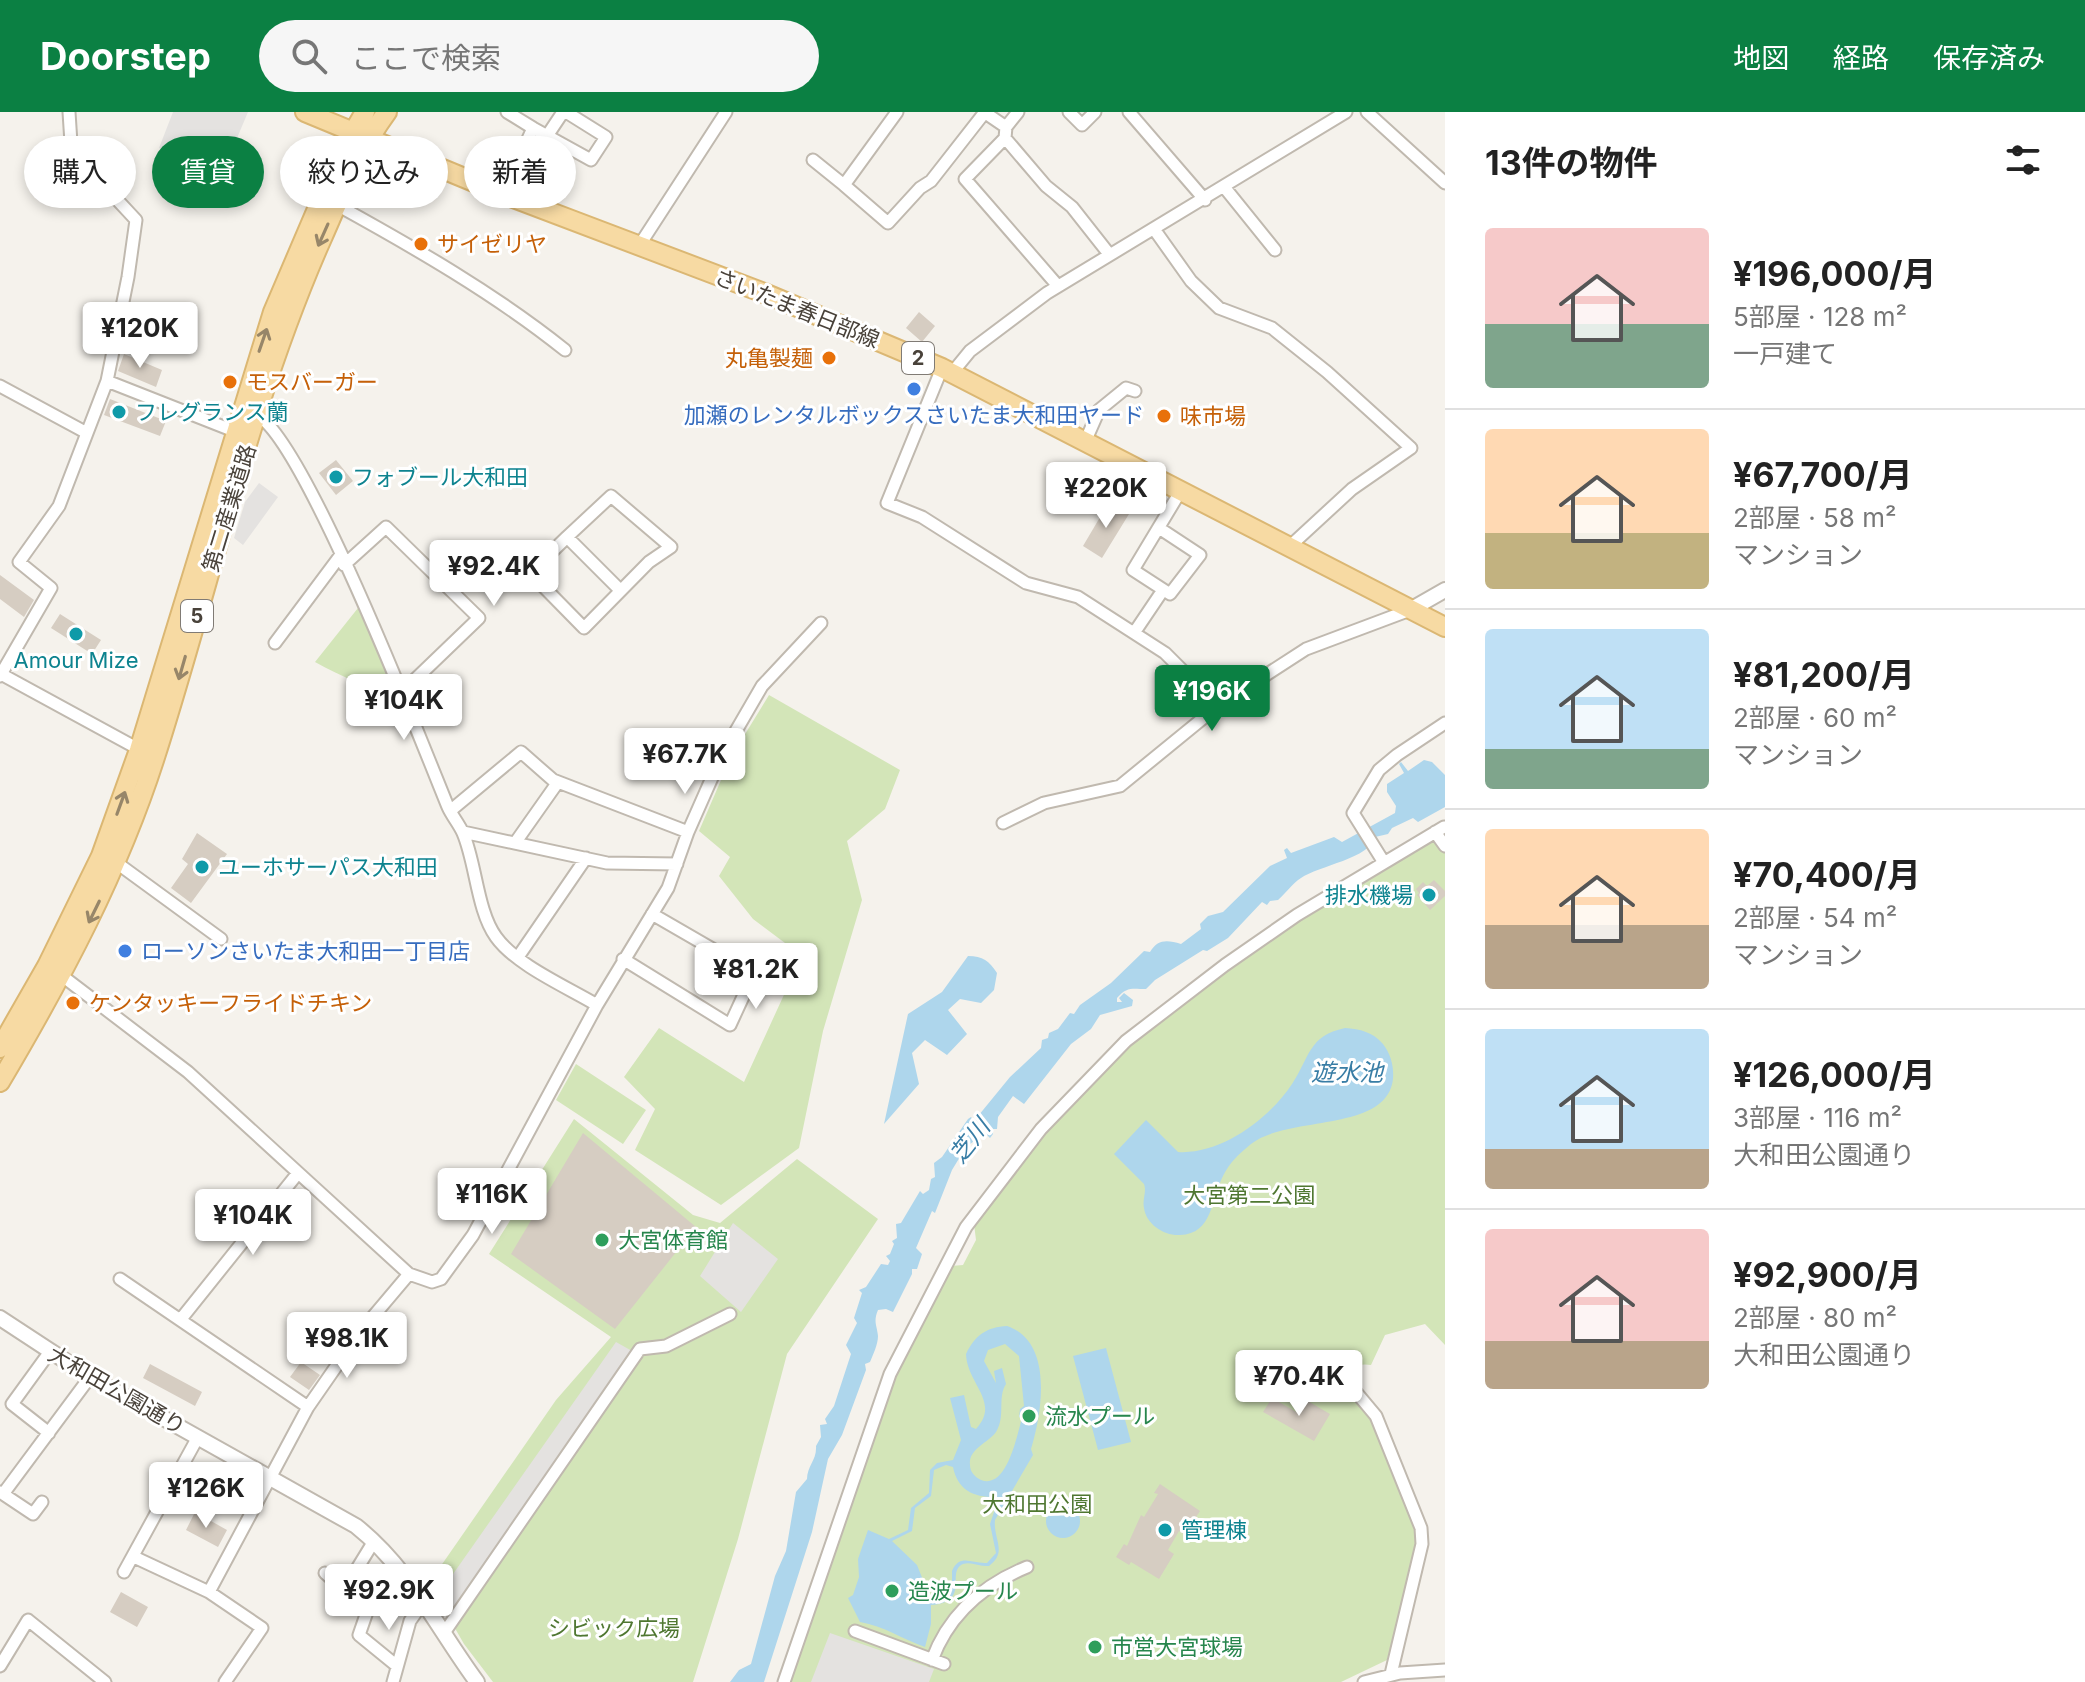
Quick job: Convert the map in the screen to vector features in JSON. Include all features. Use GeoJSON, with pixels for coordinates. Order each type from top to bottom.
{"type":"FeatureCollection","features":[{"type":"Feature","properties":{"kind":"main road","name":"さいたま春日部線"},"geometry":{"type":"LineString","coordinates":[[305,112],[360,136]]}},
{"type":"Feature","properties":{"kind":"main road","name":"第二産業道路"},"geometry":{"type":"LineString","coordinates":[[360,136],[365,112]]}},
{"type":"Feature","properties":{"kind":"main road","name":"第二産業道路"},"geometry":{"type":"LineString","coordinates":[[360,136],[387,112]]}},
{"type":"Feature","properties":{"kind":"main road","name":"第二産業道路"},"geometry":{"type":"LineString","coordinates":[[0,1082],[61,975],[117,863],[147,753],[248,425],[286,277],[322,208]]}},
{"type":"Feature","properties":{"kind":"main road","name":"第二産業道路"},"geometry":{"type":"LineString","coordinates":[[248,425],[288,318],[336,208]]}},
{"type":"Feature","properties":{"kind":"main road","name":"さいたま春日部線"},"geometry":{"type":"LineString","coordinates":[[540,208],[764,293],[947,370],[1445,627]]}},
{"type":"Feature","properties":{"kind":"main road","name":"第二産業道路"},"geometry":{"type":"LineString","coordinates":[[0,1048],[84,892],[147,753]]}},
{"type":"Feature","properties":{"kind":"street"},"geometry":{"type":"LineString","coordinates":[[69,112],[71,143],[82,162],[136,220],[107,381],[59,506],[19,562],[51,588],[1,675],[147,753]]}},
{"type":"Feature","properties":{"kind":"street"},"geometry":{"type":"LineString","coordinates":[[507,112],[547,136],[565,112],[606,137],[591,160],[576,152]]}},
{"type":"Feature","properties":{"kind":"street"},"geometry":{"type":"LineString","coordinates":[[639,246],[726,112]]}},
{"type":"Feature","properties":{"kind":"street"},"geometry":{"type":"LineString","coordinates":[[844,185],[897,112]]}},
{"type":"Feature","properties":{"kind":"street"},"geometry":{"type":"LineString","coordinates":[[813,160],[888,223],[920,188],[931,181],[985,112],[1006,132],[1046,186],[1072,207],[1109,254]]}},
{"type":"Feature","properties":{"kind":"street"},"geometry":{"type":"LineString","coordinates":[[1018,112],[1006,132],[965,179],[1058,286]]}},
{"type":"Feature","properties":{"kind":"street"},"geometry":{"type":"LineString","coordinates":[[1069,112],[1082,125],[1095,112]]}},
{"type":"Feature","properties":{"kind":"street"},"geometry":{"type":"LineString","coordinates":[[1129,112],[1205,200]]}},
{"type":"Feature","properties":{"kind":"street"},"geometry":{"type":"LineString","coordinates":[[1218,706],[1165,653],[1078,597],[1026,583],[922,517],[887,503],[947,370],[1058,286],[1225,188],[1299,138],[1346,112]]}},
{"type":"Feature","properties":{"kind":"street"},"geometry":{"type":"LineString","coordinates":[[1367,112],[1445,183]]}},
{"type":"Feature","properties":{"kind":"street"},"geometry":{"type":"LineString","coordinates":[[529,136],[533,128]]}},
{"type":"Feature","properties":{"kind":"street"},"geometry":{"type":"LineString","coordinates":[[1225,188],[1275,250]]}},
{"type":"Feature","properties":{"kind":"street"},"geometry":{"type":"LineString","coordinates":[[342,208],[512,310],[565,350]]}},
{"type":"Feature","properties":{"kind":"street"},"geometry":{"type":"LineString","coordinates":[[1154,229],[1191,281],[1219,308],[1272,328],[1327,372],[1411,448],[1352,489],[1288,548]]}},
{"type":"Feature","properties":{"kind":"street"},"geometry":{"type":"LineString","coordinates":[[107,381],[248,425],[267,420],[291,455],[342,560],[450,811],[463,832],[494,935],[508,951],[597,1005]]}},
{"type":"Feature","properties":{"kind":"street"},"geometry":{"type":"LineString","coordinates":[[0,386],[87,433]]}},
{"type":"Feature","properties":{"kind":"street"},"geometry":{"type":"LineString","coordinates":[[1085,442],[1099,410],[1126,388],[1135,391]]}},
{"type":"Feature","properties":{"kind":"street"},"geometry":{"type":"LineString","coordinates":[[1159,528],[1200,555],[1170,594],[1133,570],[1180,492]]}},
{"type":"Feature","properties":{"kind":"street"},"geometry":{"type":"LineString","coordinates":[[611,496],[671,547],[649,562],[584,628],[530,573],[567,537],[611,496]]}},
{"type":"Feature","properties":{"kind":"street"},"geometry":{"type":"LineString","coordinates":[[275,643],[342,560],[386,527],[479,618],[401,693]]}},
{"type":"Feature","properties":{"kind":"street"},"geometry":{"type":"LineString","coordinates":[[567,537],[620,590]]}},
{"type":"Feature","properties":{"kind":"street"},"geometry":{"type":"LineString","coordinates":[[1134,633],[1163,590]]}},
{"type":"Feature","properties":{"kind":"street"},"geometry":{"type":"LineString","coordinates":[[1003,823],[1044,803],[1120,786],[1218,706],[1306,649],[1410,610],[1445,590]]}},
{"type":"Feature","properties":{"kind":"street"},"geometry":{"type":"LineString","coordinates":[[61,975],[188,1072],[409,1274],[432,1282],[441,1279],[473,1235],[597,1005],[668,888],[688,832],[722,755],[762,686],[821,623]]}},
{"type":"Feature","properties":{"kind":"street"},"geometry":{"type":"LineString","coordinates":[[1383,861],[1353,813],[1379,770],[1445,723]]}},
{"type":"Feature","properties":{"kind":"street"},"geometry":{"type":"LineString","coordinates":[[450,811],[521,752],[558,782],[688,832]]}},
{"type":"Feature","properties":{"kind":"street"},"geometry":{"type":"LineString","coordinates":[[515,843],[558,782]]}},
{"type":"Feature","properties":{"kind":"street"},"geometry":{"type":"LineString","coordinates":[[784,1682],[890,1374],[966,1227],[1048,1119],[1126,1041],[1225,965],[1383,861],[1439,830],[1445,846]]}},
{"type":"Feature","properties":{"kind":"street"},"geometry":{"type":"LineString","coordinates":[[463,832],[607,863],[677,864]]}},
{"type":"Feature","properties":{"kind":"street"},"geometry":{"type":"LineString","coordinates":[[518,957],[586,858]]}},
{"type":"Feature","properties":{"kind":"street"},"geometry":{"type":"LineString","coordinates":[[117,863],[221,939]]}},
{"type":"Feature","properties":{"kind":"street"},"geometry":{"type":"LineString","coordinates":[[623,959],[730,1025],[754,973],[652,914]]}},
{"type":"Feature","properties":{"kind":"street"},"geometry":{"type":"LineString","coordinates":[[181,1319],[298,1173]]}},
{"type":"Feature","properties":{"kind":"street"},"geometry":{"type":"LineString","coordinates":[[209,1592],[308,1407],[360,1332],[409,1274]]}},
{"type":"Feature","properties":{"kind":"street"},"geometry":{"type":"LineString","coordinates":[[120,1279],[308,1407]]}},
{"type":"Feature","properties":{"kind":"street"},"geometry":{"type":"LineString","coordinates":[[444,1633],[640,1349],[666,1346],[730,1314]]}},
{"type":"Feature","properties":{"kind":"street","name":"大和田公園通り"},"geometry":{"type":"LineString","coordinates":[[0,1318],[49,1353],[336,1513],[374,1541],[424,1601],[477,1682]]}},
{"type":"Feature","properties":{"kind":"street"},"geometry":{"type":"LineString","coordinates":[[49,1353],[12,1404],[49,1433]]}},
{"type":"Feature","properties":{"kind":"street"},"geometry":{"type":"LineString","coordinates":[[1335,1367],[1376,1416],[1421,1528],[1422,1544],[1396,1676]]}},
{"type":"Feature","properties":{"kind":"street"},"geometry":{"type":"LineString","coordinates":[[42,1502],[33,1514],[1,1493],[90,1377]]}},
{"type":"Feature","properties":{"kind":"street"},"geometry":{"type":"LineString","coordinates":[[124,1572],[198,1437]]}},
{"type":"Feature","properties":{"kind":"street"},"geometry":{"type":"LineString","coordinates":[[344,1590],[374,1541]]}},
{"type":"Feature","properties":{"kind":"street"},"geometry":{"type":"LineString","coordinates":[[134,1557],[209,1592],[262,1628],[225,1682]]}},
{"type":"Feature","properties":{"kind":"street"},"geometry":{"type":"LineString","coordinates":[[855,1631],[938,1662],[938,1643],[961,1610],[991,1585],[1027,1567]]}},
{"type":"Feature","properties":{"kind":"street"},"geometry":{"type":"LineString","coordinates":[[325,1573],[368,1609],[359,1635],[397,1666]]}},
{"type":"Feature","properties":{"kind":"street"},"geometry":{"type":"LineString","coordinates":[[393,1682],[410,1621],[424,1601]]}},
{"type":"Feature","properties":{"kind":"street"},"geometry":{"type":"LineString","coordinates":[[0,1666],[28,1620],[105,1682]]}},
{"type":"Feature","properties":{"kind":"street"},"geometry":{"type":"LineString","coordinates":[[1364,1682],[1445,1670]]}},
{"type":"Feature","properties":{"kind":"green space"},"geometry":{"type":"Polygon","coordinates":[[[358,608],[400,699],[396,703],[315,662],[358,608]]]}},
{"type":"Feature","properties":{"kind":"green space"},"geometry":{"type":"Polygon","coordinates":[[[769,695],[900,770],[885,809],[847,841],[862,900],[823,1031],[799,1148],[721,1205],[635,1150],[655,1109],[624,1077],[659,1028],[744,1082],[788,986],[785,943],[753,919],[719,876],[730,857],[699,831],[731,757],[769,695]]]}},
{"type":"Feature","properties":{"kind":"green space"},"geometry":{"type":"Polygon","coordinates":[[[1445,833],[1445,1345],[1425,1324],[1385,1335],[1371,1365],[1357,1366],[1349,1378],[1390,1457],[1418,1542],[1387,1660],[1341,1682],[789,1682],[895,1375],[951,1266],[963,1265],[976,1240],[974,1224],[1056,1114],[1157,1021],[1340,888],[1445,833]]]}},
{"type":"Feature","properties":{"kind":"green space"},"geometry":{"type":"Polygon","coordinates":[[[576,1064],[646,1110],[623,1144],[556,1100],[576,1064]]]}},
{"type":"Feature","properties":{"kind":"green space","name":"シビック広場"},"geometry":{"type":"Polygon","coordinates":[[[574,1119],[693,1215],[720,1223],[797,1159],[878,1219],[787,1354],[738,1539],[693,1682],[493,1682],[464,1644],[429,1583],[556,1400],[611,1337],[489,1254],[574,1119]]]}},
{"type":"Feature","properties":{"kind":"shaded area"},"geometry":{"type":"Polygon","coordinates":[[[173,112],[248,112],[238,136],[164,136],[173,112]]]}},
{"type":"Feature","properties":{"kind":"shaded area"},"geometry":{"type":"Polygon","coordinates":[[[259,483],[278,497],[243,545],[234,538],[245,502],[259,483]]]}},
{"type":"Feature","properties":{"kind":"shaded area"},"geometry":{"type":"Polygon","coordinates":[[[733,1223],[778,1259],[741,1312],[700,1276],[733,1223]]]}},
{"type":"Feature","properties":{"kind":"shaded area"},"geometry":{"type":"Polygon","coordinates":[[[616,1342],[632,1351],[453,1608],[439,1594],[616,1342]]]}},
{"type":"Feature","properties":{"kind":"shaded area"},"geometry":{"type":"Polygon","coordinates":[[[830,1633],[934,1669],[929,1682],[811,1682],[830,1633]]]}},
{"type":"Feature","properties":{"kind":"water","name":"芝川"},"geometry":{"type":"Polygon","coordinates":[[[1424,760],[1432,762],[1445,775],[1445,807],[1418,822],[1413,818],[1392,828],[1388,834],[1375,837],[1364,851],[1301,878],[1278,900],[1270,901],[1267,905],[1262,902],[1228,938],[1207,951],[1203,950],[1146,989],[1124,992],[1117,998],[1117,1002],[1122,1002],[1119,998],[1124,993],[1133,1000],[1132,1006],[1100,1015],[1091,1029],[1071,1044],[1024,1104],[1013,1096],[998,1117],[997,1129],[992,1129],[990,1138],[985,1133],[966,1147],[916,1248],[922,1254],[917,1269],[912,1269],[893,1312],[878,1310],[876,1346],[870,1362],[865,1364],[866,1370],[842,1435],[828,1459],[812,1532],[764,1682],[730,1682],[739,1670],[751,1664],[775,1576],[786,1551],[796,1492],[807,1479],[821,1437],[820,1425],[827,1424],[825,1419],[834,1406],[851,1354],[846,1345],[857,1323],[854,1318],[862,1293],[859,1290],[866,1287],[881,1264],[888,1265],[890,1261],[886,1256],[894,1244],[892,1241],[897,1238],[896,1224],[901,1223],[920,1191],[923,1194],[929,1190],[931,1179],[935,1177],[934,1163],[942,1157],[968,1119],[971,1117],[974,1121],[1010,1077],[1041,1048],[1042,1040],[1048,1038],[1049,1033],[1058,1029],[1070,1013],[1074,1014],[1080,1005],[1111,983],[1144,951],[1150,952],[1163,942],[1181,944],[1201,929],[1200,924],[1208,916],[1223,912],[1270,866],[1287,858],[1284,850],[1287,848],[1291,853],[1334,837],[1342,842],[1395,813],[1396,806],[1387,792],[1387,784],[1404,773],[1399,764],[1401,762],[1408,771],[1424,760]]]}},
{"type":"Feature","properties":{"kind":"water"},"geometry":{"type":"Polygon","coordinates":[[[968,956],[982,958],[994,969],[997,973],[994,990],[981,1003],[960,999],[948,1010],[967,1034],[947,1055],[925,1040],[912,1053],[919,1084],[884,1124],[908,1014],[942,992],[968,956]]]}},
{"type":"Feature","properties":{"kind":"water","name":"遊水池"},"geometry":{"type":"Polygon","coordinates":[[[1345,1028],[1371,1034],[1386,1048],[1393,1074],[1387,1096],[1373,1108],[1355,1116],[1288,1129],[1251,1144],[1229,1166],[1209,1214],[1199,1229],[1180,1235],[1168,1233],[1152,1224],[1145,1214],[1144,1184],[1114,1154],[1146,1120],[1178,1152],[1211,1148],[1227,1141],[1271,1110],[1292,1084],[1317,1042],[1345,1028]]]}},
{"type":"Feature","properties":{"kind":"water"},"geometry":{"type":"Polygon","coordinates":[[[1007,1326],[1022,1334],[1038,1362],[1041,1398],[1031,1449],[1033,1455],[995,1520],[998,1556],[989,1566],[966,1563],[958,1568],[951,1598],[931,1605],[931,1624],[925,1647],[860,1622],[848,1598],[853,1595],[859,1577],[858,1559],[868,1530],[889,1539],[908,1530],[911,1508],[929,1493],[930,1470],[937,1463],[953,1460],[961,1440],[950,1398],[964,1395],[971,1427],[976,1429],[983,1419],[984,1401],[966,1354],[982,1333],[1007,1326]],[[1005,1344],[988,1350],[984,1361],[996,1383],[994,1371],[1002,1368],[1006,1384],[999,1426],[970,1459],[972,1472],[981,1480],[990,1481],[1004,1469],[1014,1448],[1022,1418],[1019,1417],[1020,1409],[1024,1406],[1019,1356],[1005,1344]],[[946,1465],[934,1470],[931,1496],[915,1508],[912,1531],[892,1541],[917,1565],[931,1600],[944,1598],[950,1592],[952,1571],[959,1562],[987,1563],[996,1553],[990,1524],[999,1497],[969,1492],[955,1476],[953,1467],[946,1465]]]}},
{"type":"Feature","properties":{"kind":"water"},"geometry":{"type":"Polygon","coordinates":[[[1106,1348],[1131,1442],[1098,1450],[1073,1356],[1106,1348]]]}},
{"type":"Feature","properties":{"kind":"water"},"geometry":{"type":"Polygon","coordinates":[[[1063,1504],[1075,1509],[1080,1521],[1075,1533],[1063,1538],[1051,1533],[1046,1521],[1051,1509],[1063,1504]]]}},
{"type":"Feature","properties":{"kind":"building"},"geometry":{"type":"Polygon","coordinates":[[[919,312],[935,326],[922,342],[906,328],[919,312]]]}},
{"type":"Feature","properties":{"kind":"building"},"geometry":{"type":"Polygon","coordinates":[[[124,354],[162,370],[156,387],[118,371],[124,354]]]}},
{"type":"Feature","properties":{"kind":"building"},"geometry":{"type":"Polygon","coordinates":[[[110,399],[166,421],[160,436],[104,415],[110,399]]]}},
{"type":"Feature","properties":{"kind":"building","name":"フォブール大和田"},"geometry":{"type":"Polygon","coordinates":[[[336,460],[353,481],[336,495],[319,473],[336,460]]]}},
{"type":"Feature","properties":{"kind":"building"},"geometry":{"type":"Polygon","coordinates":[[[1109,502],[1129,514],[1102,558],[1083,546],[1109,502]]]}},
{"type":"Feature","properties":{"kind":"building"},"geometry":{"type":"Polygon","coordinates":[[[0,575],[34,600],[24,617],[0,599],[0,575]]]}},
{"type":"Feature","properties":{"kind":"building","name":"Amour Mize"},"geometry":{"type":"Polygon","coordinates":[[[60,614],[101,640],[92,654],[51,628],[60,614]]]}},
{"type":"Feature","properties":{"kind":"building","name":"ユーホサーパス大和田"},"geometry":{"type":"Polygon","coordinates":[[[197,833],[227,854],[191,903],[171,888],[188,864],[182,859],[197,833]]]}},
{"type":"Feature","properties":{"kind":"building","name":"排水機場"},"geometry":{"type":"Polygon","coordinates":[[[1434,880],[1445,891],[1445,896],[1430,910],[1417,895],[1416,889],[1423,882],[1427,886],[1434,880]]]}},
{"type":"Feature","properties":{"kind":"building","name":"大宮体育館"},"geometry":{"type":"Polygon","coordinates":[[[583,1133],[696,1227],[615,1329],[511,1254],[583,1133]]]}},
{"type":"Feature","properties":{"kind":"building"},"geometry":{"type":"Polygon","coordinates":[[[301,1362],[320,1375],[309,1390],[290,1377],[301,1362]]]}},
{"type":"Feature","properties":{"kind":"building"},"geometry":{"type":"Polygon","coordinates":[[[150,1364],[202,1392],[195,1406],[143,1378],[150,1364]]]}},
{"type":"Feature","properties":{"kind":"building"},"geometry":{"type":"Polygon","coordinates":[[[1272,1398],[1298,1413],[1306,1400],[1330,1414],[1314,1441],[1263,1412],[1272,1398]]]}},
{"type":"Feature","properties":{"kind":"building"},"geometry":{"type":"Polygon","coordinates":[[[220,1469],[252,1486],[242,1504],[211,1486],[220,1469]]]}},
{"type":"Feature","properties":{"kind":"building","name":"管理棟"},"geometry":{"type":"Polygon","coordinates":[[[1160,1484],[1200,1511],[1196,1517],[1201,1519],[1196,1528],[1191,1525],[1185,1535],[1179,1531],[1168,1550],[1174,1554],[1159,1579],[1116,1557],[1124,1544],[1127,1546],[1141,1515],[1144,1517],[1158,1494],[1154,1493],[1160,1484]]]}},
{"type":"Feature","properties":{"kind":"building"},"geometry":{"type":"Polygon","coordinates":[[[195,1512],[227,1530],[218,1547],[186,1530],[195,1512]]]}},
{"type":"Feature","properties":{"kind":"building"},"geometry":{"type":"Polygon","coordinates":[[[121,1592],[148,1607],[137,1627],[110,1612],[121,1592]]]}},
{"type":"Feature","properties":{"kind":"place","name":"サイゼリヤ"},"geometry":{"type":"Point","coordinates":[421,244]}},
{"type":"Feature","properties":{"kind":"place","name":"丸亀製麺"},"geometry":{"type":"Point","coordinates":[829,358]}},
{"type":"Feature","properties":{"kind":"place","name":"モスバーガー"},"geometry":{"type":"Point","coordinates":[230,382]}},
{"type":"Feature","properties":{"kind":"place","name":"加瀬のレンタルボックスさいたま大和田ヤード"},"geometry":{"type":"Point","coordinates":[914,389]}},
{"type":"Feature","properties":{"kind":"place","name":"フレグランス蘭"},"geometry":{"type":"Point","coordinates":[119,412]}},
{"type":"Feature","properties":{"kind":"place","name":"味市場"},"geometry":{"type":"Point","coordinates":[1164,416]}},
{"type":"Feature","properties":{"kind":"place","name":"フォブール大和田"},"geometry":{"type":"Point","coordinates":[336,477]}},
{"type":"Feature","properties":{"kind":"place","name":"Amour Mize"},"geometry":{"type":"Point","coordinates":[76,634]}},
{"type":"Feature","properties":{"kind":"place","name":"ユーホサーパス大和田"},"geometry":{"type":"Point","coordinates":[202,867]}},
{"type":"Feature","properties":{"kind":"place","name":"排水機場"},"geometry":{"type":"Point","coordinates":[1429,895]}},
{"type":"Feature","properties":{"kind":"place","name":"ローソンさいたま大和田一丁目店"},"geometry":{"type":"Point","coordinates":[125,951]}},
{"type":"Feature","properties":{"kind":"place","name":"ケンタッキーフライドチキン"},"geometry":{"type":"Point","coordinates":[73,1003]}},
{"type":"Feature","properties":{"kind":"place","name":"大宮体育館"},"geometry":{"type":"Point","coordinates":[602,1240]}},
{"type":"Feature","properties":{"kind":"place","name":"流水プール"},"geometry":{"type":"Point","coordinates":[1029,1416]}},
{"type":"Feature","properties":{"kind":"place","name":"管理棟"},"geometry":{"type":"Point","coordinates":[1165,1530]}},
{"type":"Feature","properties":{"kind":"place","name":"造波プール"},"geometry":{"type":"Point","coordinates":[892,1591]}},
{"type":"Feature","properties":{"kind":"place","name":"市営大宮球場"},"geometry":{"type":"Point","coordinates":[1095,1647]}},
{"type":"Feature","properties":{"kind":"park label","name":"大宮第二公園"},"geometry":{"type":"Point","coordinates":[1249,1195]}},
{"type":"Feature","properties":{"kind":"park label","name":"大和田公園"},"geometry":{"type":"Point","coordinates":[1037,1504]}}]}
